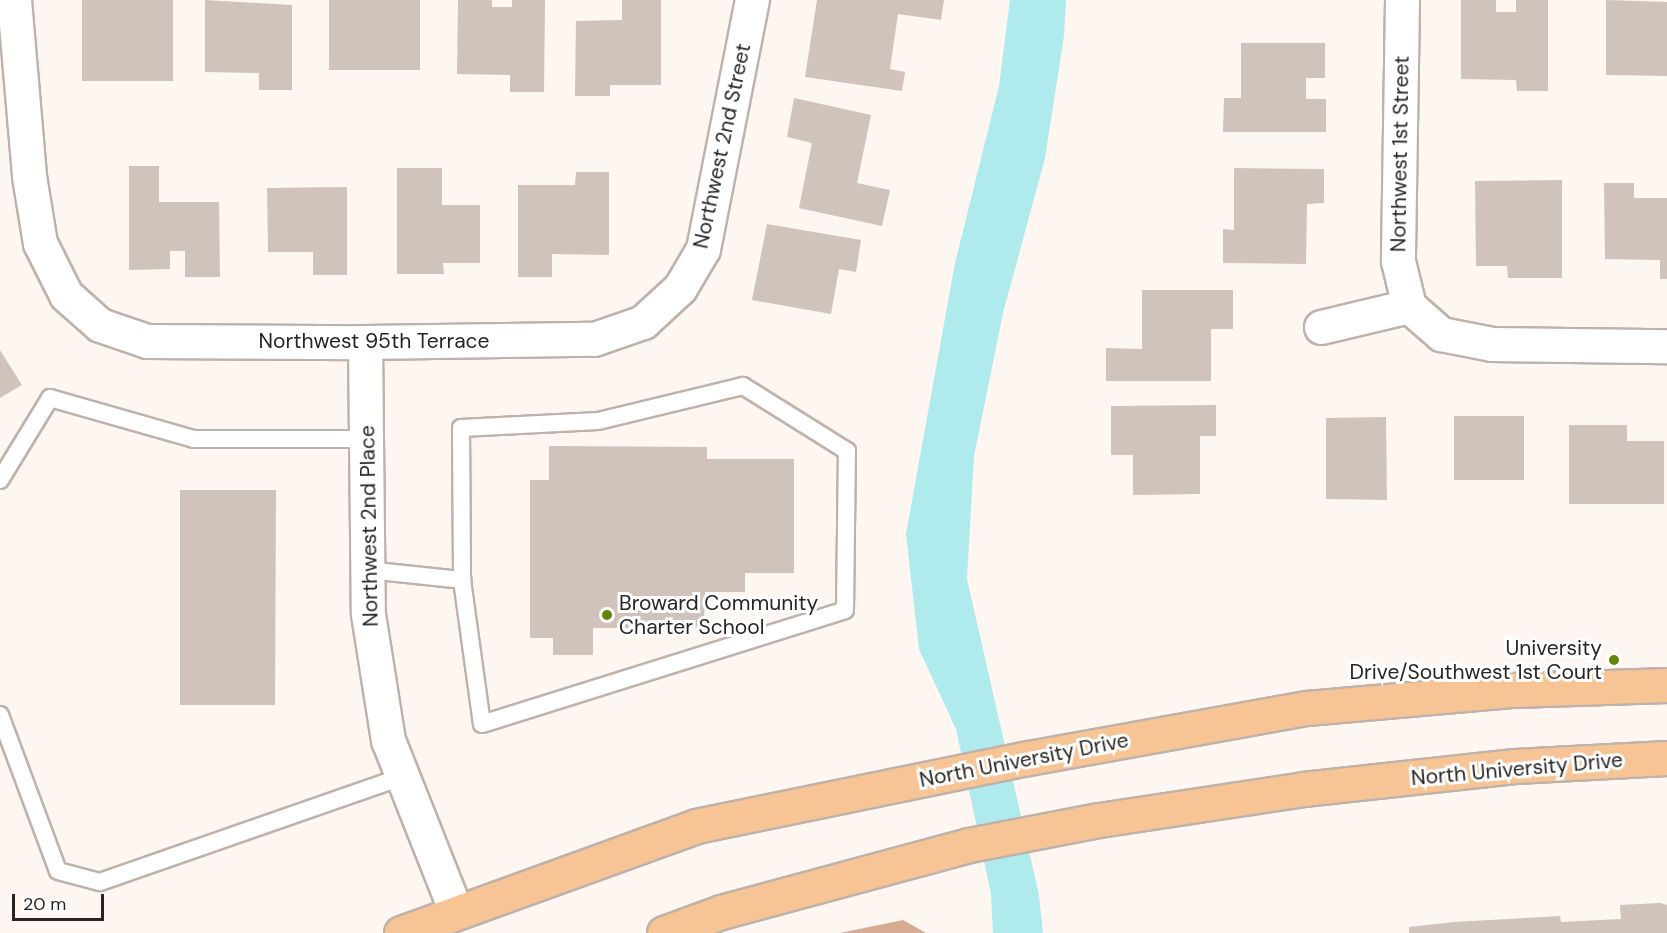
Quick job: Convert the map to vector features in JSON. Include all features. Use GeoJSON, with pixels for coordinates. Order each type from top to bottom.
{"type":"FeatureCollection","features":[{"type":"Feature","properties":{"kind":"main road","name":"North University Drive"},"geometry":{"type":"LineString","coordinates":[[401,933],[696,826],[1023,759],[1307,708],[1514,690],[1667,685]]}},
{"type":"Feature","properties":{"kind":"main road"},"geometry":{"type":"LineString","coordinates":[[1515,766],[1667,735]]}},
{"type":"Feature","properties":{"kind":"main road","name":"North University Drive"},"geometry":{"type":"LineString","coordinates":[[664,933],[722,912],[969,845],[1038,832],[1303,789],[1515,766],[1667,758]]}},
{"type":"Feature","properties":{"kind":"street","name":"Northwest 95th Terrace"},"geometry":{"type":"LineString","coordinates":[[14,0],[27,153],[40,243],[66,295],[100,325],[147,341],[365,342],[594,339],[643,322],[680,288]]}},
{"type":"Feature","properties":{"kind":"street","name":"Northwest 2nd Street"},"geometry":{"type":"LineString","coordinates":[[680,288],[704,249],[752,0]]}},
{"type":"Feature","properties":{"kind":"street","name":"Northwest 1st Street"},"geometry":{"type":"LineString","coordinates":[[1402,0],[1398,261],[1409,306]]}},
{"type":"Feature","properties":{"kind":"street"},"geometry":{"type":"LineString","coordinates":[[1321,327],[1409,306],[1441,334],[1492,345],[1667,346]]}},
{"type":"Feature","properties":{"kind":"street","name":"Northwest 2nd Place"},"geometry":{"type":"LineString","coordinates":[[365,342],[368,614],[388,740],[456,912]]}},
{"type":"Feature","properties":{"kind":"lane"},"geometry":{"type":"LineString","coordinates":[[743,386],[847,451],[845,610],[482,724],[462,580],[462,428],[598,421],[743,386]]}},
{"type":"Feature","properties":{"kind":"lane"},"geometry":{"type":"LineString","coordinates":[[0,480],[50,398],[194,439],[367,439]]}},
{"type":"Feature","properties":{"kind":"lane"},"geometry":{"type":"LineString","coordinates":[[367,570],[462,580]]}},
{"type":"Feature","properties":{"kind":"lane"},"geometry":{"type":"LineString","coordinates":[[0,715],[58,871],[100,882],[402,777]]}},
{"type":"Feature","properties":{"kind":"shaded area"},"geometry":{"type":"Polygon","coordinates":[[[903,920],[926,933],[840,933],[903,920]]]}},
{"type":"Feature","properties":{"kind":"water"},"geometry":{"type":"Polygon","coordinates":[[[1010,0],[1066,0],[1064,36],[1045,158],[1003,313],[974,456],[967,579],[1039,895],[1043,933],[993,933],[991,894],[956,729],[919,649],[906,534],[955,263],[999,86],[1010,0]]]}},
{"type":"Feature","properties":{"kind":"building"},"geometry":{"type":"Polygon","coordinates":[[[82,0],[173,0],[173,81],[82,81],[82,0]]]}},
{"type":"Feature","properties":{"kind":"building"},"geometry":{"type":"Polygon","coordinates":[[[205,0],[292,5],[292,90],[259,90],[259,73],[205,72],[205,0]]]}},
{"type":"Feature","properties":{"kind":"building"},"geometry":{"type":"Polygon","coordinates":[[[329,0],[420,0],[420,70],[329,70],[329,0]]]}},
{"type":"Feature","properties":{"kind":"building"},"geometry":{"type":"Polygon","coordinates":[[[458,0],[492,0],[492,7],[512,7],[512,0],[545,0],[544,92],[510,92],[510,75],[457,74],[458,0]]]}},
{"type":"Feature","properties":{"kind":"building"},"geometry":{"type":"Polygon","coordinates":[[[622,0],[661,0],[661,85],[610,85],[610,96],[575,96],[576,21],[622,20],[622,0]]]}},
{"type":"Feature","properties":{"kind":"building"},"geometry":{"type":"Polygon","coordinates":[[[817,0],[944,0],[941,20],[898,14],[890,69],[905,72],[902,91],[805,77],[817,0]]]}},
{"type":"Feature","properties":{"kind":"building"},"geometry":{"type":"Polygon","coordinates":[[[1461,0],[1496,0],[1496,12],[1516,12],[1516,0],[1548,0],[1548,91],[1517,91],[1516,80],[1461,79],[1461,0]]]}},
{"type":"Feature","properties":{"kind":"building"},"geometry":{"type":"Polygon","coordinates":[[[1606,0],[1667,2],[1667,76],[1606,75],[1606,0]]]}},
{"type":"Feature","properties":{"kind":"building"},"geometry":{"type":"Polygon","coordinates":[[[1241,43],[1325,43],[1325,78],[1306,78],[1306,99],[1326,99],[1326,132],[1223,132],[1224,98],[1241,98],[1241,43]]]}},
{"type":"Feature","properties":{"kind":"building"},"geometry":{"type":"Polygon","coordinates":[[[794,98],[871,115],[857,183],[890,190],[882,226],[799,208],[812,143],[787,137],[794,98]]]}},
{"type":"Feature","properties":{"kind":"building"},"geometry":{"type":"Polygon","coordinates":[[[129,166],[159,166],[159,202],[219,202],[220,277],[185,277],[185,251],[170,251],[170,269],[129,270],[129,166]]]}},
{"type":"Feature","properties":{"kind":"building"},"geometry":{"type":"Polygon","coordinates":[[[397,168],[442,168],[442,205],[480,205],[480,263],[443,263],[444,274],[397,274],[397,168]]]}},
{"type":"Feature","properties":{"kind":"building"},"geometry":{"type":"Polygon","coordinates":[[[1234,168],[1324,169],[1324,203],[1307,204],[1306,264],[1223,263],[1223,229],[1234,230],[1234,168]]]}},
{"type":"Feature","properties":{"kind":"building"},"geometry":{"type":"Polygon","coordinates":[[[576,172],[609,172],[609,255],[552,254],[552,277],[518,277],[518,185],[575,185],[576,172]]]}},
{"type":"Feature","properties":{"kind":"building"},"geometry":{"type":"Polygon","coordinates":[[[1562,180],[1562,278],[1508,278],[1507,266],[1476,266],[1475,181],[1562,180]]]}},
{"type":"Feature","properties":{"kind":"building"},"geometry":{"type":"Polygon","coordinates":[[[1604,183],[1634,183],[1634,198],[1667,198],[1667,279],[1660,279],[1660,260],[1605,259],[1604,183]]]}},
{"type":"Feature","properties":{"kind":"building"},"geometry":{"type":"Polygon","coordinates":[[[347,187],[347,275],[313,275],[313,252],[268,252],[267,188],[347,187]]]}},
{"type":"Feature","properties":{"kind":"building"},"geometry":{"type":"Polygon","coordinates":[[[767,224],[861,240],[856,272],[839,269],[831,314],[752,300],[767,224]]]}},
{"type":"Feature","properties":{"kind":"building"},"geometry":{"type":"Polygon","coordinates":[[[1142,290],[1233,290],[1233,329],[1211,329],[1211,381],[1106,381],[1106,348],[1142,349],[1142,290]]]}},
{"type":"Feature","properties":{"kind":"building"},"geometry":{"type":"Polygon","coordinates":[[[0,350],[22,385],[0,398],[0,350]]]}},
{"type":"Feature","properties":{"kind":"building"},"geometry":{"type":"Polygon","coordinates":[[[1216,405],[1216,436],[1200,436],[1200,494],[1133,495],[1133,455],[1111,455],[1111,406],[1216,405]]]}},
{"type":"Feature","properties":{"kind":"building"},"geometry":{"type":"Polygon","coordinates":[[[1454,416],[1524,416],[1524,480],[1454,480],[1454,416]]]}},
{"type":"Feature","properties":{"kind":"building"},"geometry":{"type":"Polygon","coordinates":[[[1386,417],[1387,500],[1326,499],[1326,418],[1386,417]]]}},
{"type":"Feature","properties":{"kind":"building"},"geometry":{"type":"Polygon","coordinates":[[[1569,425],[1627,425],[1627,441],[1664,441],[1664,504],[1569,504],[1569,425]]]}},
{"type":"Feature","properties":{"kind":"building"},"geometry":{"type":"Polygon","coordinates":[[[549,446],[707,447],[707,459],[794,459],[794,573],[745,573],[745,592],[705,592],[704,628],[593,628],[593,655],[553,655],[553,638],[530,638],[530,480],[549,480],[549,446]]]}},
{"type":"Feature","properties":{"kind":"building"},"geometry":{"type":"Polygon","coordinates":[[[180,490],[276,490],[275,705],[180,705],[180,490]]]}},
{"type":"Feature","properties":{"kind":"building"},"geometry":{"type":"Polygon","coordinates":[[[1660,903],[1667,905],[1667,933],[1409,933],[1409,927],[1454,922],[1560,916],[1561,922],[1621,919],[1620,905],[1660,903]]]}},
{"type":"Feature","properties":{"kind":"place","name":"Broward Community Charter School"},"geometry":{"type":"Point","coordinates":[607,615]}},
{"type":"Feature","properties":{"kind":"place","name":"University Drive/Southwest 1st Court"},"geometry":{"type":"Point","coordinates":[1614,660]}}]}
